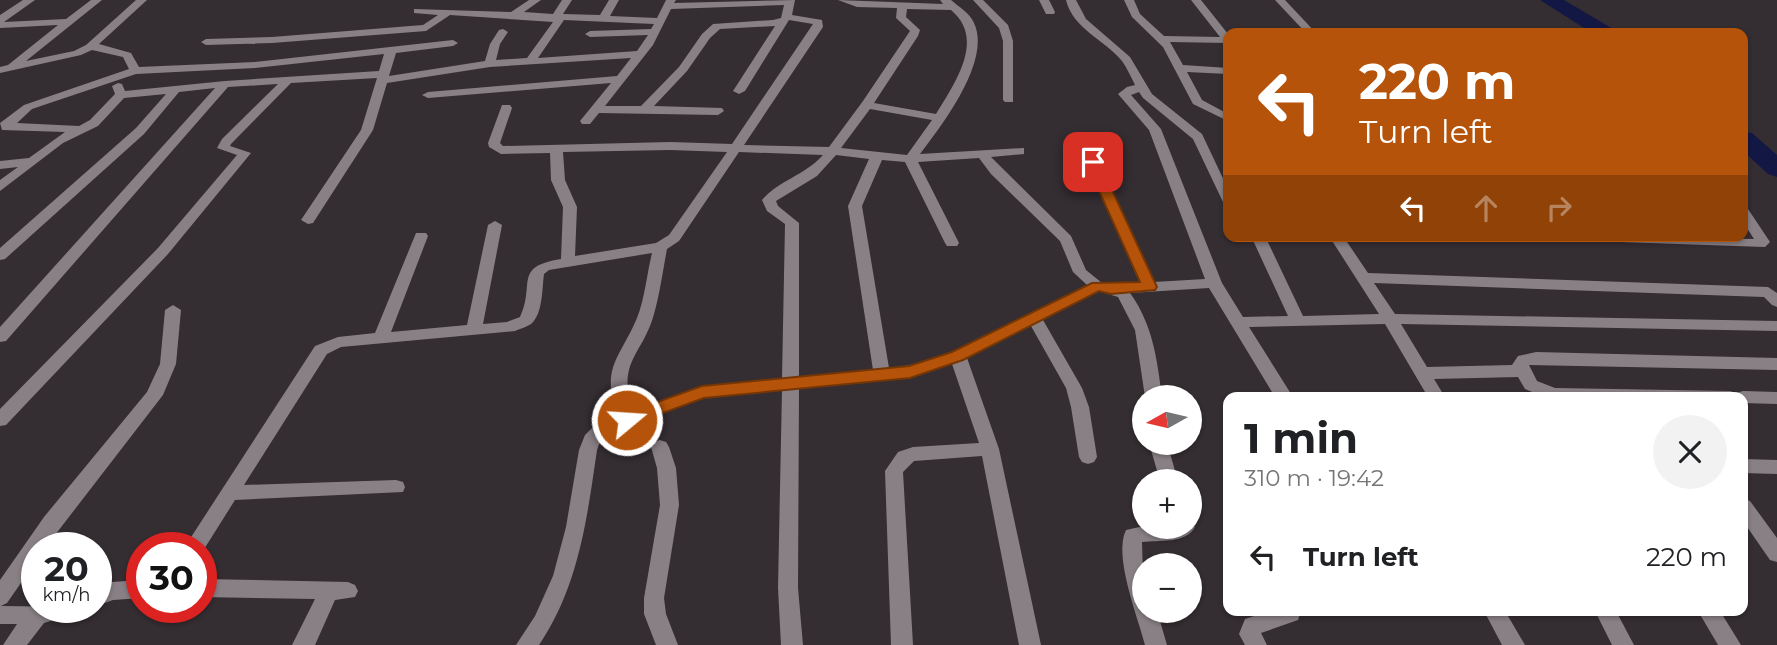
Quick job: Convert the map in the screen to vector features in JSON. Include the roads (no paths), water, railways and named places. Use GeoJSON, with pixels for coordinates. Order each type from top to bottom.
{"type":"FeatureCollection","features":[{"type":"Feature","properties":{"kind":"street"},"geometry":{"type":"LineString","coordinates":[[0,20],[30,0]]}},
{"type":"Feature","properties":{"kind":"street"},"geometry":{"type":"LineString","coordinates":[[6,69],[97,0]]}},
{"type":"Feature","properties":{"kind":"street"},"geometry":{"type":"LineString","coordinates":[[6,69],[76,53],[90,47],[142,0]]}},
{"type":"Feature","properties":{"kind":"street"},"geometry":{"type":"LineString","coordinates":[[510,16],[536,0]]}},
{"type":"Feature","properties":{"kind":"street"},"geometry":{"type":"LineString","coordinates":[[531,60],[567,0]]}},
{"type":"Feature","properties":{"kind":"street"},"geometry":{"type":"LineString","coordinates":[[603,19],[614,0]]}},
{"type":"Feature","properties":{"kind":"street"},"geometry":{"type":"LineString","coordinates":[[844,0],[857,4],[948,3],[969,24],[973,34],[971,57],[941,118],[910,159]]}},
{"type":"Feature","properties":{"kind":"street"},"geometry":{"type":"LineString","coordinates":[[978,0],[1004,27],[1008,41],[1009,100]]}},
{"type":"Feature","properties":{"kind":"street"},"geometry":{"type":"LineString","coordinates":[[1044,0],[1050,12]]}},
{"type":"Feature","properties":{"kind":"street"},"geometry":{"type":"LineString","coordinates":[[1071,0],[1082,21],[1126,59],[1142,88],[1155,104],[1198,137],[1223,192]]}},
{"type":"Feature","properties":{"kind":"street"},"geometry":{"type":"LineString","coordinates":[[1129,0],[1136,15],[1162,39],[1197,102],[1223,115]]}},
{"type":"Feature","properties":{"kind":"street"},"geometry":{"type":"LineString","coordinates":[[1196,0],[1223,34]]}},
{"type":"Feature","properties":{"kind":"street"},"geometry":{"type":"LineString","coordinates":[[1280,0],[1306,28]]}},
{"type":"Feature","properties":{"kind":"street"},"geometry":{"type":"LineString","coordinates":[[204,532],[321,350],[338,342],[509,327],[526,320],[531,310],[537,272],[544,266],[660,247],[674,238],[818,27],[818,22],[787,10],[670,3],[640,54],[586,121]]}},
{"type":"Feature","properties":{"kind":"street"},"geometry":{"type":"LineString","coordinates":[[792,645],[788,588],[792,223],[772,208],[769,200],[775,193],[816,170],[866,105],[915,30],[901,18],[902,4]]}},
{"type":"Feature","properties":{"kind":"street"},"geometry":{"type":"LineString","coordinates":[[739,91],[787,10]]}},
{"type":"Feature","properties":{"kind":"street"},"geometry":{"type":"LineString","coordinates":[[645,109],[683,69],[706,36],[717,26],[787,10]]}},
{"type":"Feature","properties":{"kind":"street"},"geometry":{"type":"LineString","coordinates":[[418,11],[557,19],[661,21]]}},
{"type":"Feature","properties":{"kind":"street"},"geometry":{"type":"LineString","coordinates":[[206,42],[272,40],[426,28],[447,13]]}},
{"type":"Feature","properties":{"kind":"street"},"geometry":{"type":"LineString","coordinates":[[0,25],[68,22]]}},
{"type":"Feature","properties":{"kind":"street"},"geometry":{"type":"LineString","coordinates":[[490,64],[495,44],[503,32]]}},
{"type":"Feature","properties":{"kind":"street"},"geometry":{"type":"LineString","coordinates":[[590,34],[655,32]]}},
{"type":"Feature","properties":{"kind":"street"},"geometry":{"type":"LineString","coordinates":[[1162,39],[1223,40]]}},
{"type":"Feature","properties":{"kind":"street"},"geometry":{"type":"LineString","coordinates":[[255,65],[272,40]]}},
{"type":"Feature","properties":{"kind":"street"},"geometry":{"type":"LineString","coordinates":[[3,126],[27,107],[135,71],[255,65],[453,44]]}},
{"type":"Feature","properties":{"kind":"street"},"geometry":{"type":"LineString","coordinates":[[90,47],[123,53],[135,71]]}},
{"type":"Feature","properties":{"kind":"street"},"geometry":{"type":"LineString","coordinates":[[308,220],[368,130],[391,50]]}},
{"type":"Feature","properties":{"kind":"street"},"geometry":{"type":"LineString","coordinates":[[121,95],[225,84],[381,78],[531,60],[640,54]]}},
{"type":"Feature","properties":{"kind":"street"},"geometry":{"type":"LineString","coordinates":[[1180,68],[1223,71]]}},
{"type":"Feature","properties":{"kind":"street"},"geometry":{"type":"LineString","coordinates":[[428,95],[618,79]]}},
{"type":"Feature","properties":{"kind":"street"},"geometry":{"type":"LineString","coordinates":[[0,187],[59,140],[104,115],[121,95],[121,89],[111,80]]}},
{"type":"Feature","properties":{"kind":"street"},"geometry":{"type":"LineString","coordinates":[[0,420],[163,251],[229,174],[245,153],[223,148],[226,142],[287,81]]}},
{"type":"Feature","properties":{"kind":"street"},"geometry":{"type":"LineString","coordinates":[[0,337],[225,84]]}},
{"type":"Feature","properties":{"kind":"street"},"geometry":{"type":"LineString","coordinates":[[1142,88],[1131,89],[1124,94],[1155,129],[1214,283],[1281,392]]}},
{"type":"Feature","properties":{"kind":"street"},"geometry":{"type":"LineString","coordinates":[[0,256],[141,131],[176,89]]}},
{"type":"Feature","properties":{"kind":"street"},"geometry":{"type":"LineString","coordinates":[[866,105],[941,118]]}},
{"type":"Feature","properties":{"kind":"street"},"geometry":{"type":"LineString","coordinates":[[506,108],[495,147],[501,150],[660,146],[830,151],[910,159],[1020,151]]}},
{"type":"Feature","properties":{"kind":"street"},"geometry":{"type":"LineString","coordinates":[[594,109],[718,111]]}},
{"type":"Feature","properties":{"kind":"street"},"geometry":{"type":"LineString","coordinates":[[3,126],[80,129]]}},
{"type":"Feature","properties":{"kind":"street"},"geometry":{"type":"LineString","coordinates":[[556,148],[558,180],[570,207],[568,261]]}},
{"type":"Feature","properties":{"kind":"street"},"geometry":{"type":"LineString","coordinates":[[983,155],[996,172],[1066,239],[1080,272],[1104,287],[1123,294],[1143,330],[1151,385]]}},
{"type":"Feature","properties":{"kind":"street"},"geometry":{"type":"LineString","coordinates":[[877,156],[855,206],[882,376]]}},
{"type":"Feature","properties":{"kind":"street"},"geometry":{"type":"LineString","coordinates":[[910,159],[952,243]]}},
{"type":"Feature","properties":{"kind":"street"},"geometry":{"type":"LineString","coordinates":[[0,165],[32,161]]}},
{"type":"Feature","properties":{"kind":"street"},"geometry":{"type":"LineString","coordinates":[[1093,162],[1149,287]]}},
{"type":"Feature","properties":{"kind":"street"},"geometry":{"type":"LineString","coordinates":[[1710,242],[1763,242],[1748,219]]}},
{"type":"Feature","properties":{"kind":"street"},"geometry":{"type":"LineString","coordinates":[[474,330],[495,225]]}},
{"type":"Feature","properties":{"kind":"street"},"geometry":{"type":"LineString","coordinates":[[381,338],[421,236]]}},
{"type":"Feature","properties":{"kind":"street"},"geometry":{"type":"LineString","coordinates":[[1261,242],[1297,319]]}},
{"type":"Feature","properties":{"kind":"street"},"geometry":{"type":"LineString","coordinates":[[1340,242],[1365,278],[1433,392]]}},
{"type":"Feature","properties":{"kind":"street"},"geometry":{"type":"LineString","coordinates":[[627,420],[619,396],[618,375],[646,316],[660,247]]}},
{"type":"Feature","properties":{"kind":"street"},"geometry":{"type":"LineString","coordinates":[[1365,278],[1768,292],[1777,302]]}},
{"type":"Feature","properties":{"kind":"street"},"geometry":{"type":"LineString","coordinates":[[527,645],[553,602],[567,571],[588,450],[594,435],[603,428],[702,392],[910,372],[958,356],[1104,287],[1214,283]]}},
{"type":"Feature","properties":{"kind":"street"},"geometry":{"type":"LineString","coordinates":[[0,597],[51,523],[162,381],[168,364],[173,310]]}},
{"type":"Feature","properties":{"kind":"street"},"geometry":{"type":"LineString","coordinates":[[1034,318],[1074,388],[1080,407],[1088,457]]}},
{"type":"Feature","properties":{"kind":"street"},"geometry":{"type":"LineString","coordinates":[[1236,322],[1390,319],[1777,326]]}},
{"type":"Feature","properties":{"kind":"street"},"geometry":{"type":"LineString","coordinates":[[958,356],[990,449],[1030,645]]}},
{"type":"Feature","properties":{"kind":"street"},"geometry":{"type":"LineString","coordinates":[[1548,392],[1531,385],[1520,364],[1524,360],[1536,358],[1777,365]]}},
{"type":"Feature","properties":{"kind":"street"},"geometry":{"type":"LineString","coordinates":[[1423,373],[1523,371]]}},
{"type":"Feature","properties":{"kind":"street"},"geometry":{"type":"LineString","coordinates":[[1748,397],[1777,398]]}},
{"type":"Feature","properties":{"kind":"street"},"geometry":{"type":"LineString","coordinates":[[660,447],[668,468],[672,499],[654,598],[655,614],[667,645]]}},
{"type":"Feature","properties":{"kind":"street"},"geometry":{"type":"LineString","coordinates":[[902,645],[894,471],[897,463],[913,454],[990,449]]}},
{"type":"Feature","properties":{"kind":"street"},"geometry":{"type":"LineString","coordinates":[[1748,466],[1777,467]]}},
{"type":"Feature","properties":{"kind":"street"},"geometry":{"type":"LineString","coordinates":[[228,493],[396,487]]}},
{"type":"Feature","properties":{"kind":"street"},"geometry":{"type":"LineString","coordinates":[[1748,513],[1777,554]]}},
{"type":"Feature","properties":{"kind":"street"},"geometry":{"type":"LineString","coordinates":[[217,587],[338,591],[303,645]]}},
{"type":"Feature","properties":{"kind":"street"},"geometry":{"type":"LineString","coordinates":[[0,615],[21,615]]}},
{"type":"Feature","properties":{"kind":"street"},"geometry":{"type":"LineString","coordinates":[[1256,645],[1250,634],[1253,626],[1283,616]]}},
{"type":"Feature","properties":{"kind":"street"},"geometry":{"type":"LineString","coordinates":[[1497,616],[1514,645]]}},
{"type":"Feature","properties":{"kind":"street"},"geometry":{"type":"LineString","coordinates":[[1608,616],[1623,645]]}},
{"type":"Feature","properties":{"kind":"street"},"geometry":{"type":"LineString","coordinates":[[1711,616],[1730,645]]}},
{"type":"Feature","properties":{"kind":"street"},"geometry":{"type":"LineString","coordinates":[[14,645],[31,623]]}},
{"type":"Feature","properties":{"kind":"street"},"geometry":{"type":"LineString","coordinates":[[1150,623],[1156,645]]}},
{"type":"Feature","properties":{"kind":"waterway"},"geometry":{"type":"LineString","coordinates":[[1550,0],[1598,28]]}},
{"type":"Feature","properties":{"kind":"waterway"},"geometry":{"type":"LineString","coordinates":[[1748,143],[1777,169]]}}]}
